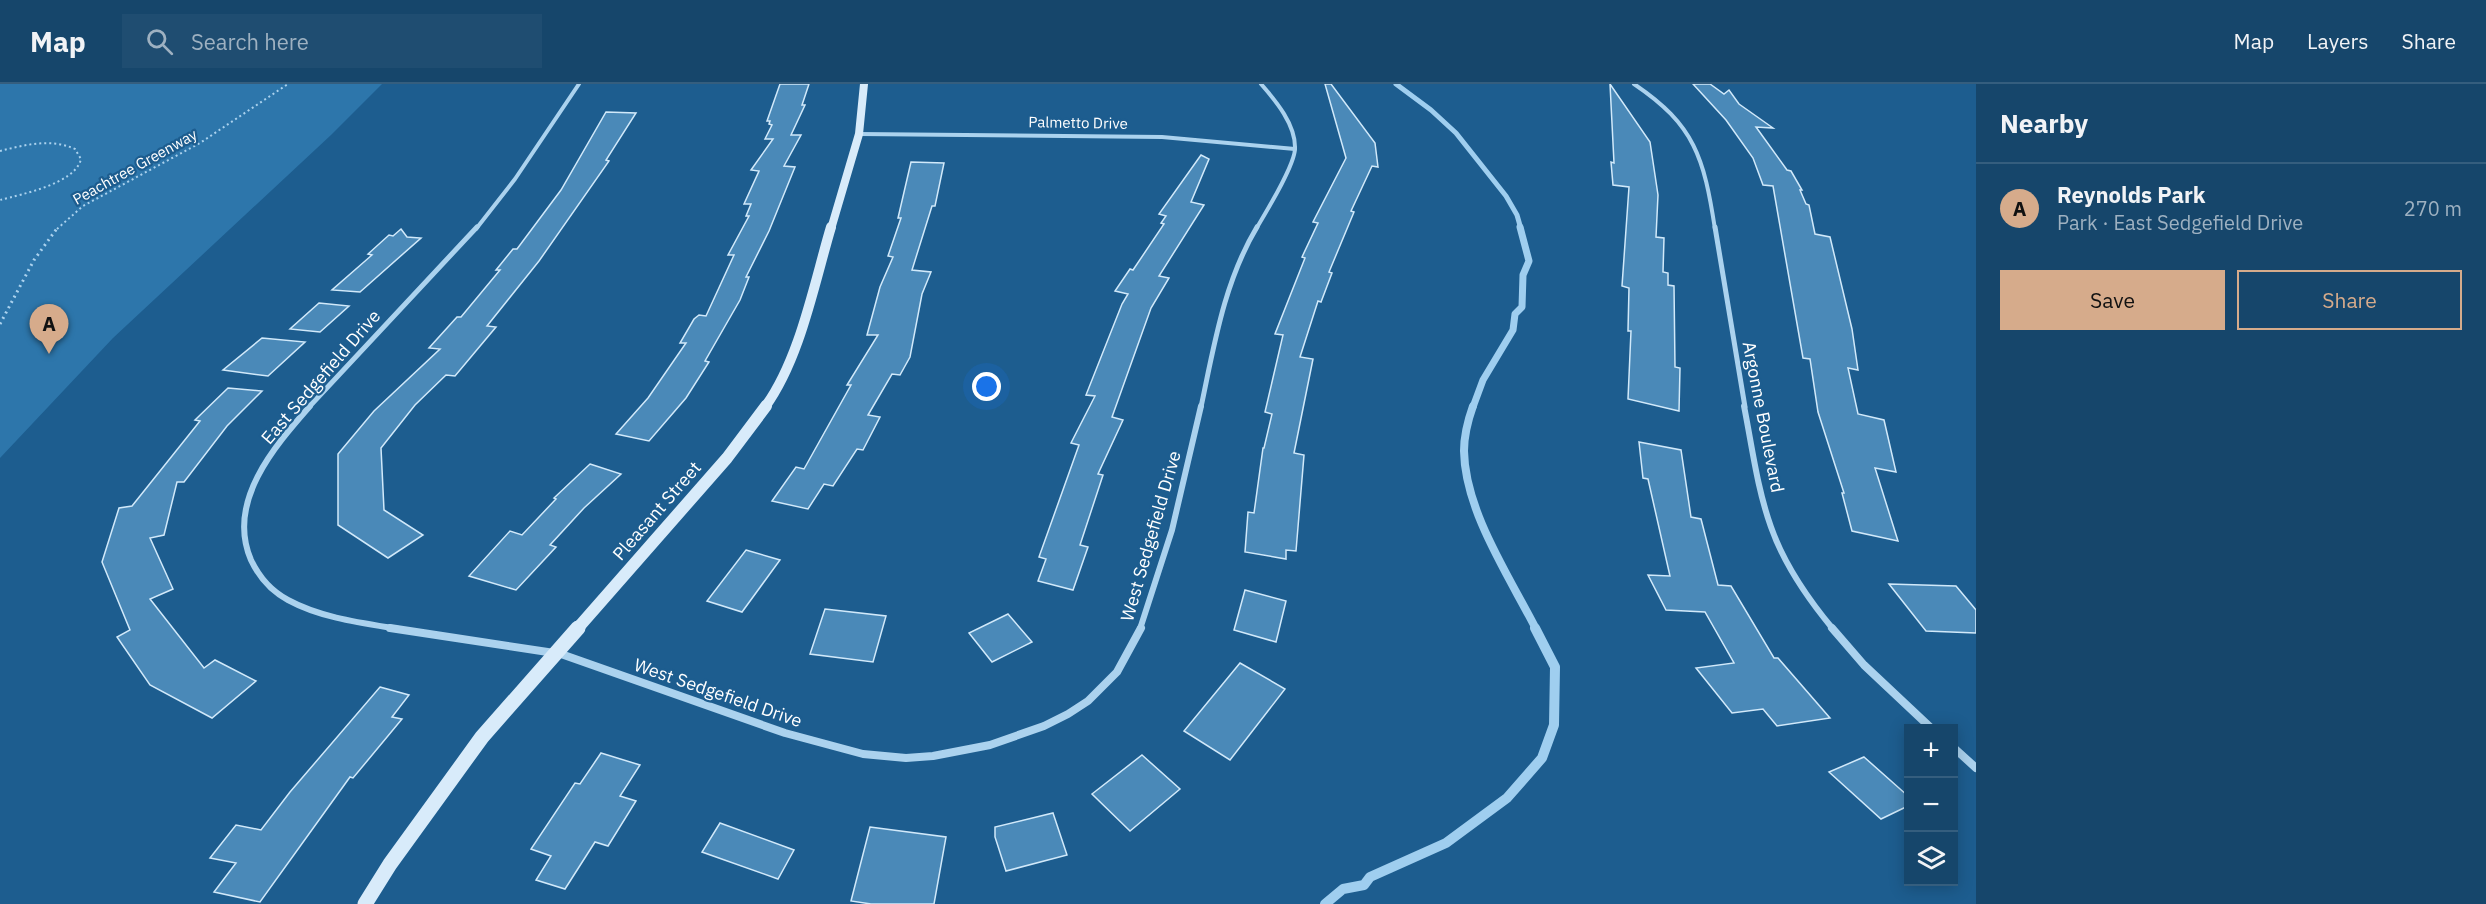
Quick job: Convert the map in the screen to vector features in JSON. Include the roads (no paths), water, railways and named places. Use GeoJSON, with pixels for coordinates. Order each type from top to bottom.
{"type":"FeatureCollection","features":[{"type":"Feature","properties":{"kind":"street","name":"East Sedgefield Drive"},"geometry":{"type":"LineString","coordinates":[[557,653],[407,632],[333,617],[291,602],[275,591],[256,571],[246,548],[243,516],[249,491],[281,442],[330,384],[451,257],[495,206],[579,84]]}},
{"type":"Feature","properties":{"kind":"street","name":"Pleasant Street"},"geometry":{"type":"LineString","coordinates":[[365,904],[390,864],[482,737],[727,458],[776,392],[796,344],[860,134],[864,84]]}},
{"type":"Feature","properties":{"kind":"street"},"geometry":{"type":"LineString","coordinates":[[1261,84],[1286,116],[1295,149]]}},
{"type":"Feature","properties":{"kind":"street","name":"Argonne Boulevard"},"geometry":{"type":"LineString","coordinates":[[1634,84],[1678,120],[1692,137],[1701,154],[1708,184],[1743,402],[1764,505],[1776,539],[1797,578],[1834,631],[1875,676],[1926,724]]}},
{"type":"Feature","properties":{"kind":"street","name":"Palmetto Drive"},"geometry":{"type":"LineString","coordinates":[[860,134],[1045,134],[1162,137],[1295,149]]}},
{"type":"Feature","properties":{"kind":"street","name":"West Sedgefield Drive"},"geometry":{"type":"LineString","coordinates":[[557,653],[765,728],[850,752],[880,757],[945,755],[1005,740],[1063,717],[1087,702],[1106,686],[1126,657],[1146,617],[1170,539],[1222,314],[1240,258],[1279,193],[1295,149]]}},
{"type":"Feature","properties":{"kind":"street"},"geometry":{"type":"LineString","coordinates":[[1958,752],[1976,768]]}},
{"type":"Feature","properties":{"kind":"waterway"},"geometry":{"type":"LineString","coordinates":[[1396,84],[1431,110],[1456,133],[1506,196],[1517,215],[1521,229]]}},
{"type":"Feature","properties":{"kind":"waterway"},"geometry":{"type":"LineString","coordinates":[[1473,407],[1483,380],[1513,330],[1515,314],[1522,307],[1523,275],[1529,261],[1520,227]]}},
{"type":"Feature","properties":{"kind":"waterway"},"geometry":{"type":"LineString","coordinates":[[1473,406],[1464,451],[1466,474],[1472,497],[1490,543],[1536,629]]}},
{"type":"Feature","properties":{"kind":"waterway"},"geometry":{"type":"LineString","coordinates":[[1325,904],[1343,889],[1364,885],[1370,877],[1446,843],[1507,798],[1542,758],[1554,725],[1555,667],[1535,628]]}},
{"type":"Feature","properties":{"kind":"place","name":"Reynolds Park"},"geometry":{"type":"Point","coordinates":[49,354]}}]}
